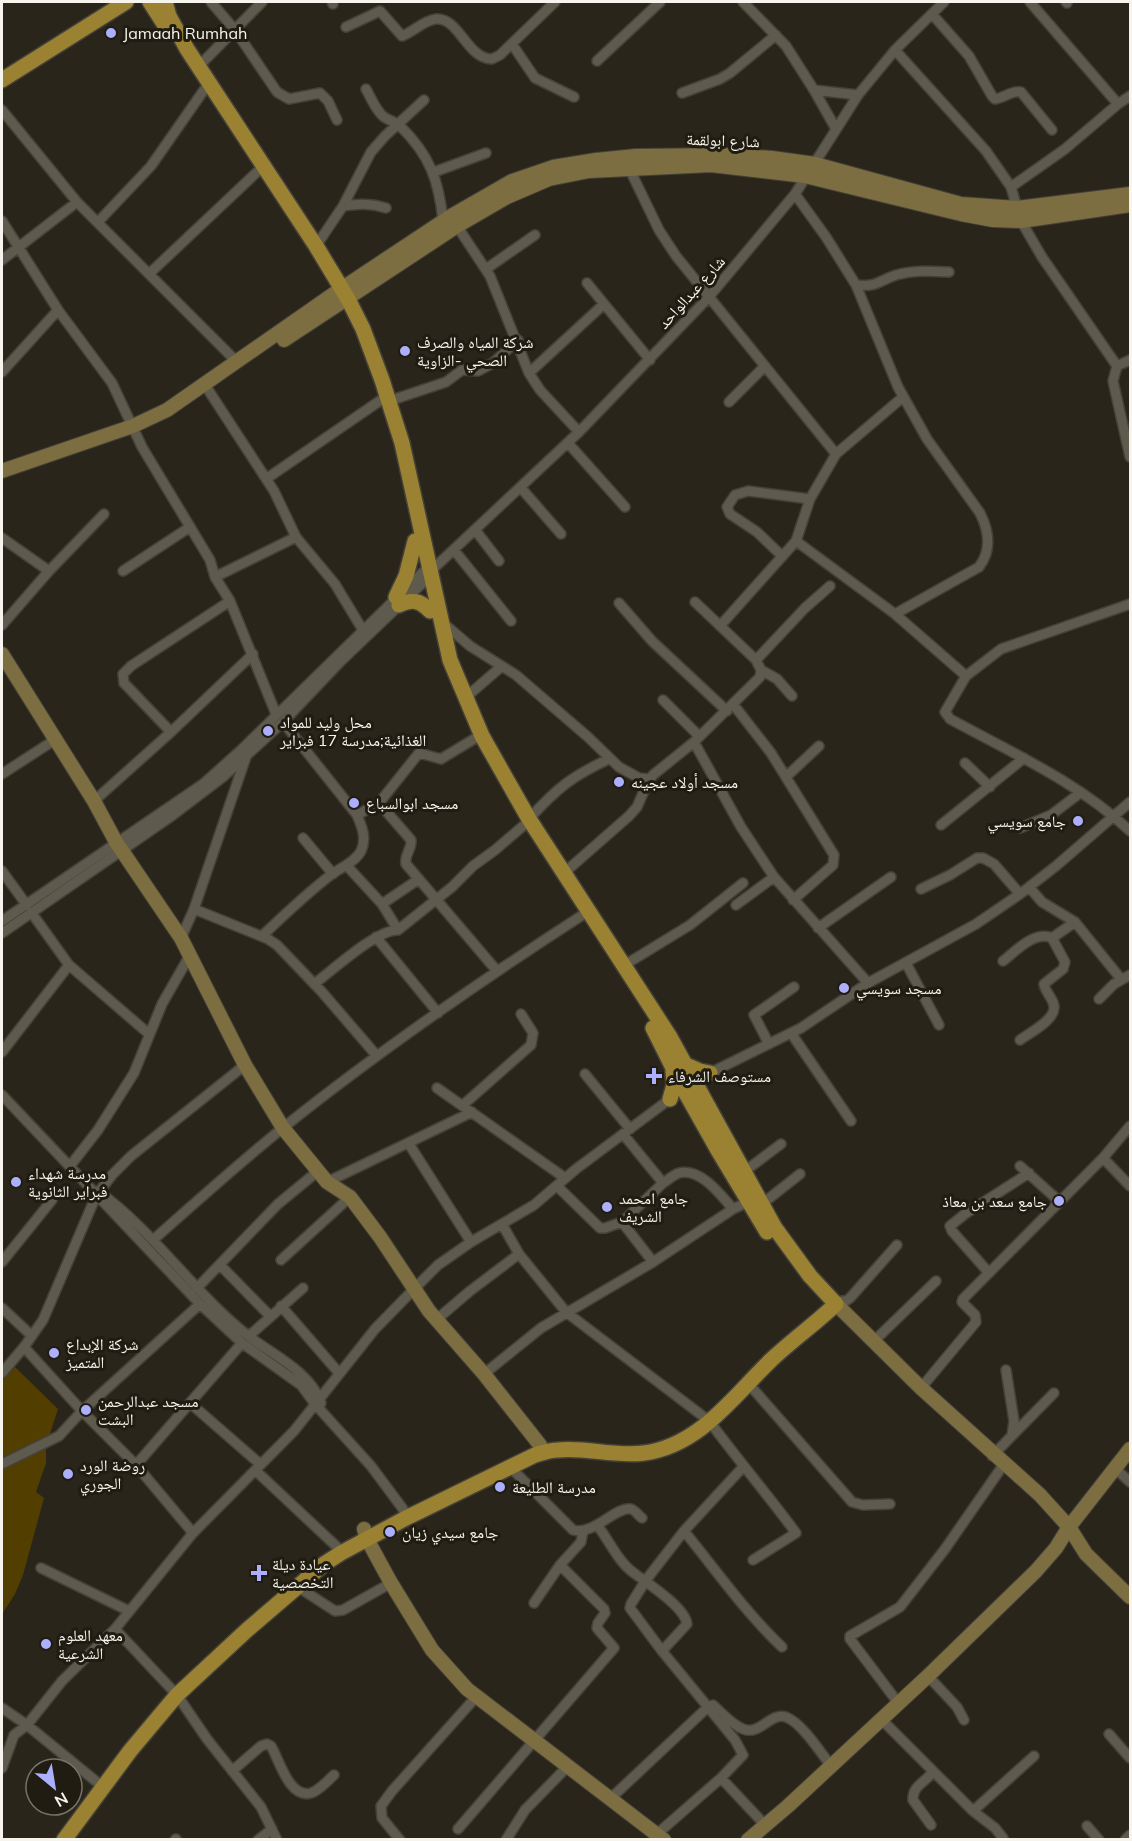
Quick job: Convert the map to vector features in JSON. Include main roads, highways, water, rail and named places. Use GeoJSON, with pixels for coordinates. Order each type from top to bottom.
{"type":"FeatureCollection","features":[{"type":"Feature","properties":{"kind":"main road"},"geometry":{"type":"LineString","coordinates":[[2,69],[106,2]]}},
{"type":"Feature","properties":{"kind":"main road"},"geometry":{"type":"LineString","coordinates":[[2,80],[126,2]]}},
{"type":"Feature","properties":{"kind":"main road"},"geometry":{"type":"LineString","coordinates":[[150,2],[257,172],[363,329],[385,401],[415,541],[428,573]]}},
{"type":"Feature","properties":{"kind":"main road"},"geometry":{"type":"LineString","coordinates":[[165,2],[169,16],[198,67],[316,246],[341,296]]}},
{"type":"Feature","properties":{"kind":"main road"},"geometry":{"type":"LineString","coordinates":[[385,401],[402,443],[435,616],[453,689],[474,739],[581,916],[678,1066],[755,1203],[829,1304]]}},
{"type":"Feature","properties":{"kind":"main road"},"geometry":{"type":"LineString","coordinates":[[415,541],[397,601],[419,602],[435,616],[465,698],[526,822],[564,873],[670,1037],[678,1066],[670,1099]]}},
{"type":"Feature","properties":{"kind":"main road"},"geometry":{"type":"LineString","coordinates":[[678,1066],[710,1073]]}},
{"type":"Feature","properties":{"kind":"main road"},"geometry":{"type":"LineString","coordinates":[[688,1085],[745,1171],[755,1203]]}},
{"type":"Feature","properties":{"kind":"main road"},"geometry":{"type":"LineString","coordinates":[[55,1839],[174,1692],[339,1549],[404,1514],[542,1449],[613,1454],[646,1453],[675,1443],[723,1411],[748,1383],[829,1304]]}},
{"type":"Feature","properties":{"kind":"main road"},"geometry":{"type":"LineString","coordinates":[[707,1420],[829,1304]]}},
{"type":"Feature","properties":{"kind":"main road"},"geometry":{"type":"LineString","coordinates":[[404,1514],[510,1467],[542,1449]]}},
{"type":"Feature","properties":{"kind":"main road"},"geometry":{"type":"LineString","coordinates":[[174,1692],[298,1587],[339,1549]]}},
{"type":"Feature","properties":{"kind":"main road"},"geometry":{"type":"LineString","coordinates":[[64,1839],[100,1784]]}},
{"type":"Feature","properties":{"kind":"place","name":"Jamaah Rumhah"},"geometry":{"type":"Point","coordinates":[111,33]}},
{"type":"Feature","properties":{"kind":"place","name":"شركة المياه والصرف الصحي -الزاوية"},"geometry":{"type":"Point","coordinates":[405,351]}},
{"type":"Feature","properties":{"kind":"place","name":"محل وليد للمواد الغذائية;مدرسة 17 فبراير"},"geometry":{"type":"Point","coordinates":[268,731]}},
{"type":"Feature","properties":{"kind":"place","name":"مسجد أولاد عجينه"},"geometry":{"type":"Point","coordinates":[619,782]}},
{"type":"Feature","properties":{"kind":"place","name":"مسجد ابوالسباع"},"geometry":{"type":"Point","coordinates":[354,803]}},
{"type":"Feature","properties":{"kind":"place","name":"جامع سويسي"},"geometry":{"type":"Point","coordinates":[1078,821]}},
{"type":"Feature","properties":{"kind":"place","name":"مسجد سويسي"},"geometry":{"type":"Point","coordinates":[844,988]}},
{"type":"Feature","properties":{"kind":"place","name":"مستوصف الشرفاء"},"geometry":{"type":"Point","coordinates":[654,1076]}},
{"type":"Feature","properties":{"kind":"place","name":"مدرسة شهداء فبراير الثانوية"},"geometry":{"type":"Point","coordinates":[16,1182]}},
{"type":"Feature","properties":{"kind":"place","name":"جامع سعد بن معاذ"},"geometry":{"type":"Point","coordinates":[1059,1201]}},
{"type":"Feature","properties":{"kind":"place","name":"جامع امحمد الشريف"},"geometry":{"type":"Point","coordinates":[607,1207]}},
{"type":"Feature","properties":{"kind":"place","name":"شركة الإبداع المتميز"},"geometry":{"type":"Point","coordinates":[54,1353]}},
{"type":"Feature","properties":{"kind":"place","name":"مسجد عبدالرحمن البشت"},"geometry":{"type":"Point","coordinates":[86,1410]}},
{"type":"Feature","properties":{"kind":"place","name":"روضة الورد الجوري"},"geometry":{"type":"Point","coordinates":[68,1474]}},
{"type":"Feature","properties":{"kind":"place","name":"مدرسة الطليعة"},"geometry":{"type":"Point","coordinates":[500,1487]}},
{"type":"Feature","properties":{"kind":"place","name":"جامع سيدي زيان"},"geometry":{"type":"Point","coordinates":[390,1532]}},
{"type":"Feature","properties":{"kind":"place","name":"عيادة ديلة التخصصية"},"geometry":{"type":"Point","coordinates":[259,1573]}},
{"type":"Feature","properties":{"kind":"place","name":"معهد العلوم الشرعية"},"geometry":{"type":"Point","coordinates":[46,1644]}}]}
